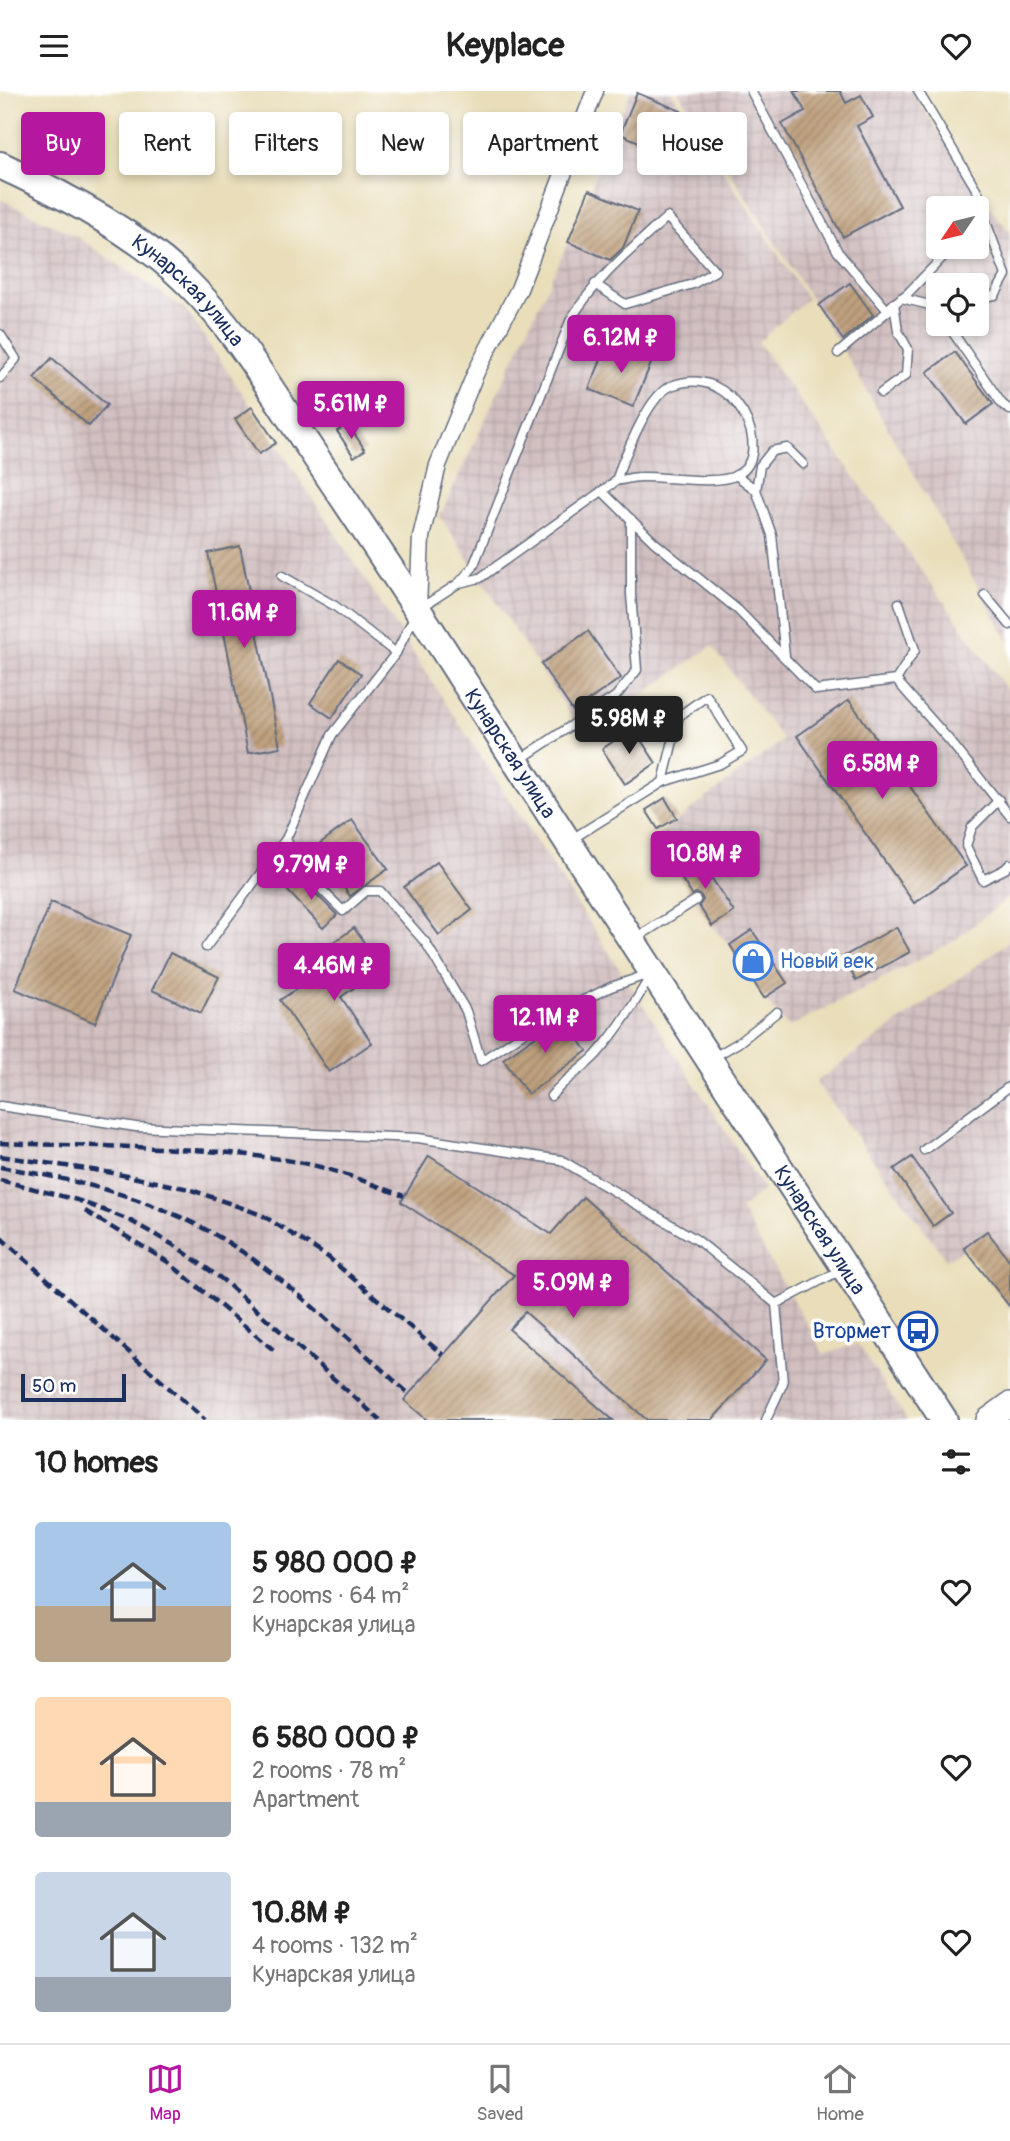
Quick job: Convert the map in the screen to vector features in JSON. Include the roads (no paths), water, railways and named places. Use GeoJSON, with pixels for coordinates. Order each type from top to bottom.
{"type":"FeatureCollection","features":[{"type":"Feature","properties":{"kind":"main road","name":"Кунарская улица"},"geometry":{"type":"LineString","coordinates":[[0,165],[73,202],[155,254],[213,309],[235,337],[418,610],[944,1420]]}},
{"type":"Feature","properties":{"kind":"main road"},"geometry":{"type":"LineString","coordinates":[[988,1420],[1010,1404]]}},
{"type":"Feature","properties":{"kind":"street"},"geometry":{"type":"LineString","coordinates":[[418,610],[421,537],[438,465],[476,372],[519,289],[595,91]]}},
{"type":"Feature","properties":{"kind":"lane"},"geometry":{"type":"LineString","coordinates":[[751,91],[838,252],[888,311]]}},
{"type":"Feature","properties":{"kind":"lane"},"geometry":{"type":"LineString","coordinates":[[918,91],[979,196]]}},
{"type":"Feature","properties":{"kind":"lane"},"geometry":{"type":"LineString","coordinates":[[206,947],[286,839],[332,735],[396,653],[418,610],[459,583],[473,567],[571,319],[595,284],[667,217],[715,271],[693,284],[625,304],[595,284]]}},
{"type":"Feature","properties":{"kind":"lane"},"geometry":{"type":"LineString","coordinates":[[989,229],[1006,275],[995,295],[989,296]]}},
{"type":"Feature","properties":{"kind":"lane"},"geometry":{"type":"LineString","coordinates":[[838,353],[888,311],[941,259]]}},
{"type":"Feature","properties":{"kind":"lane"},"geometry":{"type":"LineString","coordinates":[[897,300],[926,306]]}},
{"type":"Feature","properties":{"kind":"lane"},"geometry":{"type":"LineString","coordinates":[[881,393],[905,375],[908,349],[898,331],[897,300]]}},
{"type":"Feature","properties":{"kind":"lane"},"geometry":{"type":"LineString","coordinates":[[0,334],[16,359],[0,378]]}},
{"type":"Feature","properties":{"kind":"lane"},"geometry":{"type":"LineString","coordinates":[[955,336],[1002,404],[1010,410]]}},
{"type":"Feature","properties":{"kind":"lane"},"geometry":{"type":"LineString","coordinates":[[459,583],[481,577],[615,481],[652,405],[669,387],[685,382],[715,384],[731,395],[751,431],[753,451],[748,465],[736,475],[722,479],[641,477],[615,481]]}},
{"type":"Feature","properties":{"kind":"lane"},"geometry":{"type":"LineString","coordinates":[[785,656],[772,535],[756,490],[760,466],[772,451],[787,448],[803,464]]}},
{"type":"Feature","properties":{"kind":"lane"},"geometry":{"type":"LineString","coordinates":[[748,465],[760,466]]}},
{"type":"Feature","properties":{"kind":"lane"},"geometry":{"type":"LineString","coordinates":[[736,475],[756,490]]}},
{"type":"Feature","properties":{"kind":"lane"},"geometry":{"type":"LineString","coordinates":[[602,491],[654,542],[738,610],[816,690],[897,680]]}},
{"type":"Feature","properties":{"kind":"lane"},"geometry":{"type":"LineString","coordinates":[[516,762],[616,696],[636,670],[631,594],[631,519]]}},
{"type":"Feature","properties":{"kind":"lane"},"geometry":{"type":"LineString","coordinates":[[282,576],[335,605],[396,653]]}},
{"type":"Feature","properties":{"kind":"lane"},"geometry":{"type":"LineString","coordinates":[[985,595],[1010,625]]}},
{"type":"Feature","properties":{"kind":"lane"},"geometry":{"type":"LineString","coordinates":[[897,680],[915,650],[900,603]]}},
{"type":"Feature","properties":{"kind":"lane"},"geometry":{"type":"LineString","coordinates":[[897,680],[1010,816]]}},
{"type":"Feature","properties":{"kind":"lane"},"geometry":{"type":"LineString","coordinates":[[567,843],[663,782],[719,764],[742,751],[707,696],[679,716],[663,782]]}},
{"type":"Feature","properties":{"kind":"lane"},"geometry":{"type":"LineString","coordinates":[[999,800],[972,827],[966,846],[983,880],[1010,864]]}},
{"type":"Feature","properties":{"kind":"lane"},"geometry":{"type":"LineString","coordinates":[[286,839],[301,869],[343,911],[366,891],[380,891],[417,932],[466,1011],[481,1061],[546,1018],[611,987],[652,973]]}},
{"type":"Feature","properties":{"kind":"lane"},"geometry":{"type":"LineString","coordinates":[[631,941],[696,900]]}},
{"type":"Feature","properties":{"kind":"lane"},"geometry":{"type":"LineString","coordinates":[[551,1096],[562,1082],[593,1058],[625,1021],[652,973]]}},
{"type":"Feature","properties":{"kind":"lane"},"geometry":{"type":"LineString","coordinates":[[709,1060],[738,1043],[778,1012]]}},
{"type":"Feature","properties":{"kind":"lane"},"geometry":{"type":"LineString","coordinates":[[924,1150],[1010,1086]]}},
{"type":"Feature","properties":{"kind":"lane"},"geometry":{"type":"LineString","coordinates":[[0,1106],[136,1127],[418,1138],[561,1160],[697,1240],[776,1304],[783,1383],[766,1420]]}},
{"type":"Feature","properties":{"kind":"lane"},"geometry":{"type":"LineString","coordinates":[[776,1304],[845,1268]]}},
{"type":"Feature","properties":{"kind":"railway"},"geometry":{"type":"LineString","coordinates":[[0,1143],[149,1148],[261,1156],[325,1168],[404,1196]]}},
{"type":"Feature","properties":{"kind":"railway"},"geometry":{"type":"LineString","coordinates":[[0,1156],[113,1173],[189,1189],[262,1215],[328,1257],[443,1355]]}},
{"type":"Feature","properties":{"kind":"railway"},"geometry":{"type":"LineString","coordinates":[[0,1167],[50,1176],[123,1195],[170,1212],[222,1239],[250,1257],[306,1301],[409,1394]]}},
{"type":"Feature","properties":{"kind":"railway"},"geometry":{"type":"LineString","coordinates":[[0,1180],[77,1200],[129,1220],[177,1247],[223,1280],[380,1420]]}},
{"type":"Feature","properties":{"kind":"railway"},"geometry":{"type":"LineString","coordinates":[[85,1211],[168,1262],[276,1352]]}},
{"type":"Feature","properties":{"kind":"railway"},"geometry":{"type":"LineString","coordinates":[[0,1237],[205,1420]]}},
{"type":"Feature","properties":{"kind":"place","name":"Новый век"},"geometry":{"type":"Point","coordinates":[753,961]}},
{"type":"Feature","properties":{"kind":"place","name":"Втормет"},"geometry":{"type":"Point","coordinates":[918,1331]}}]}
